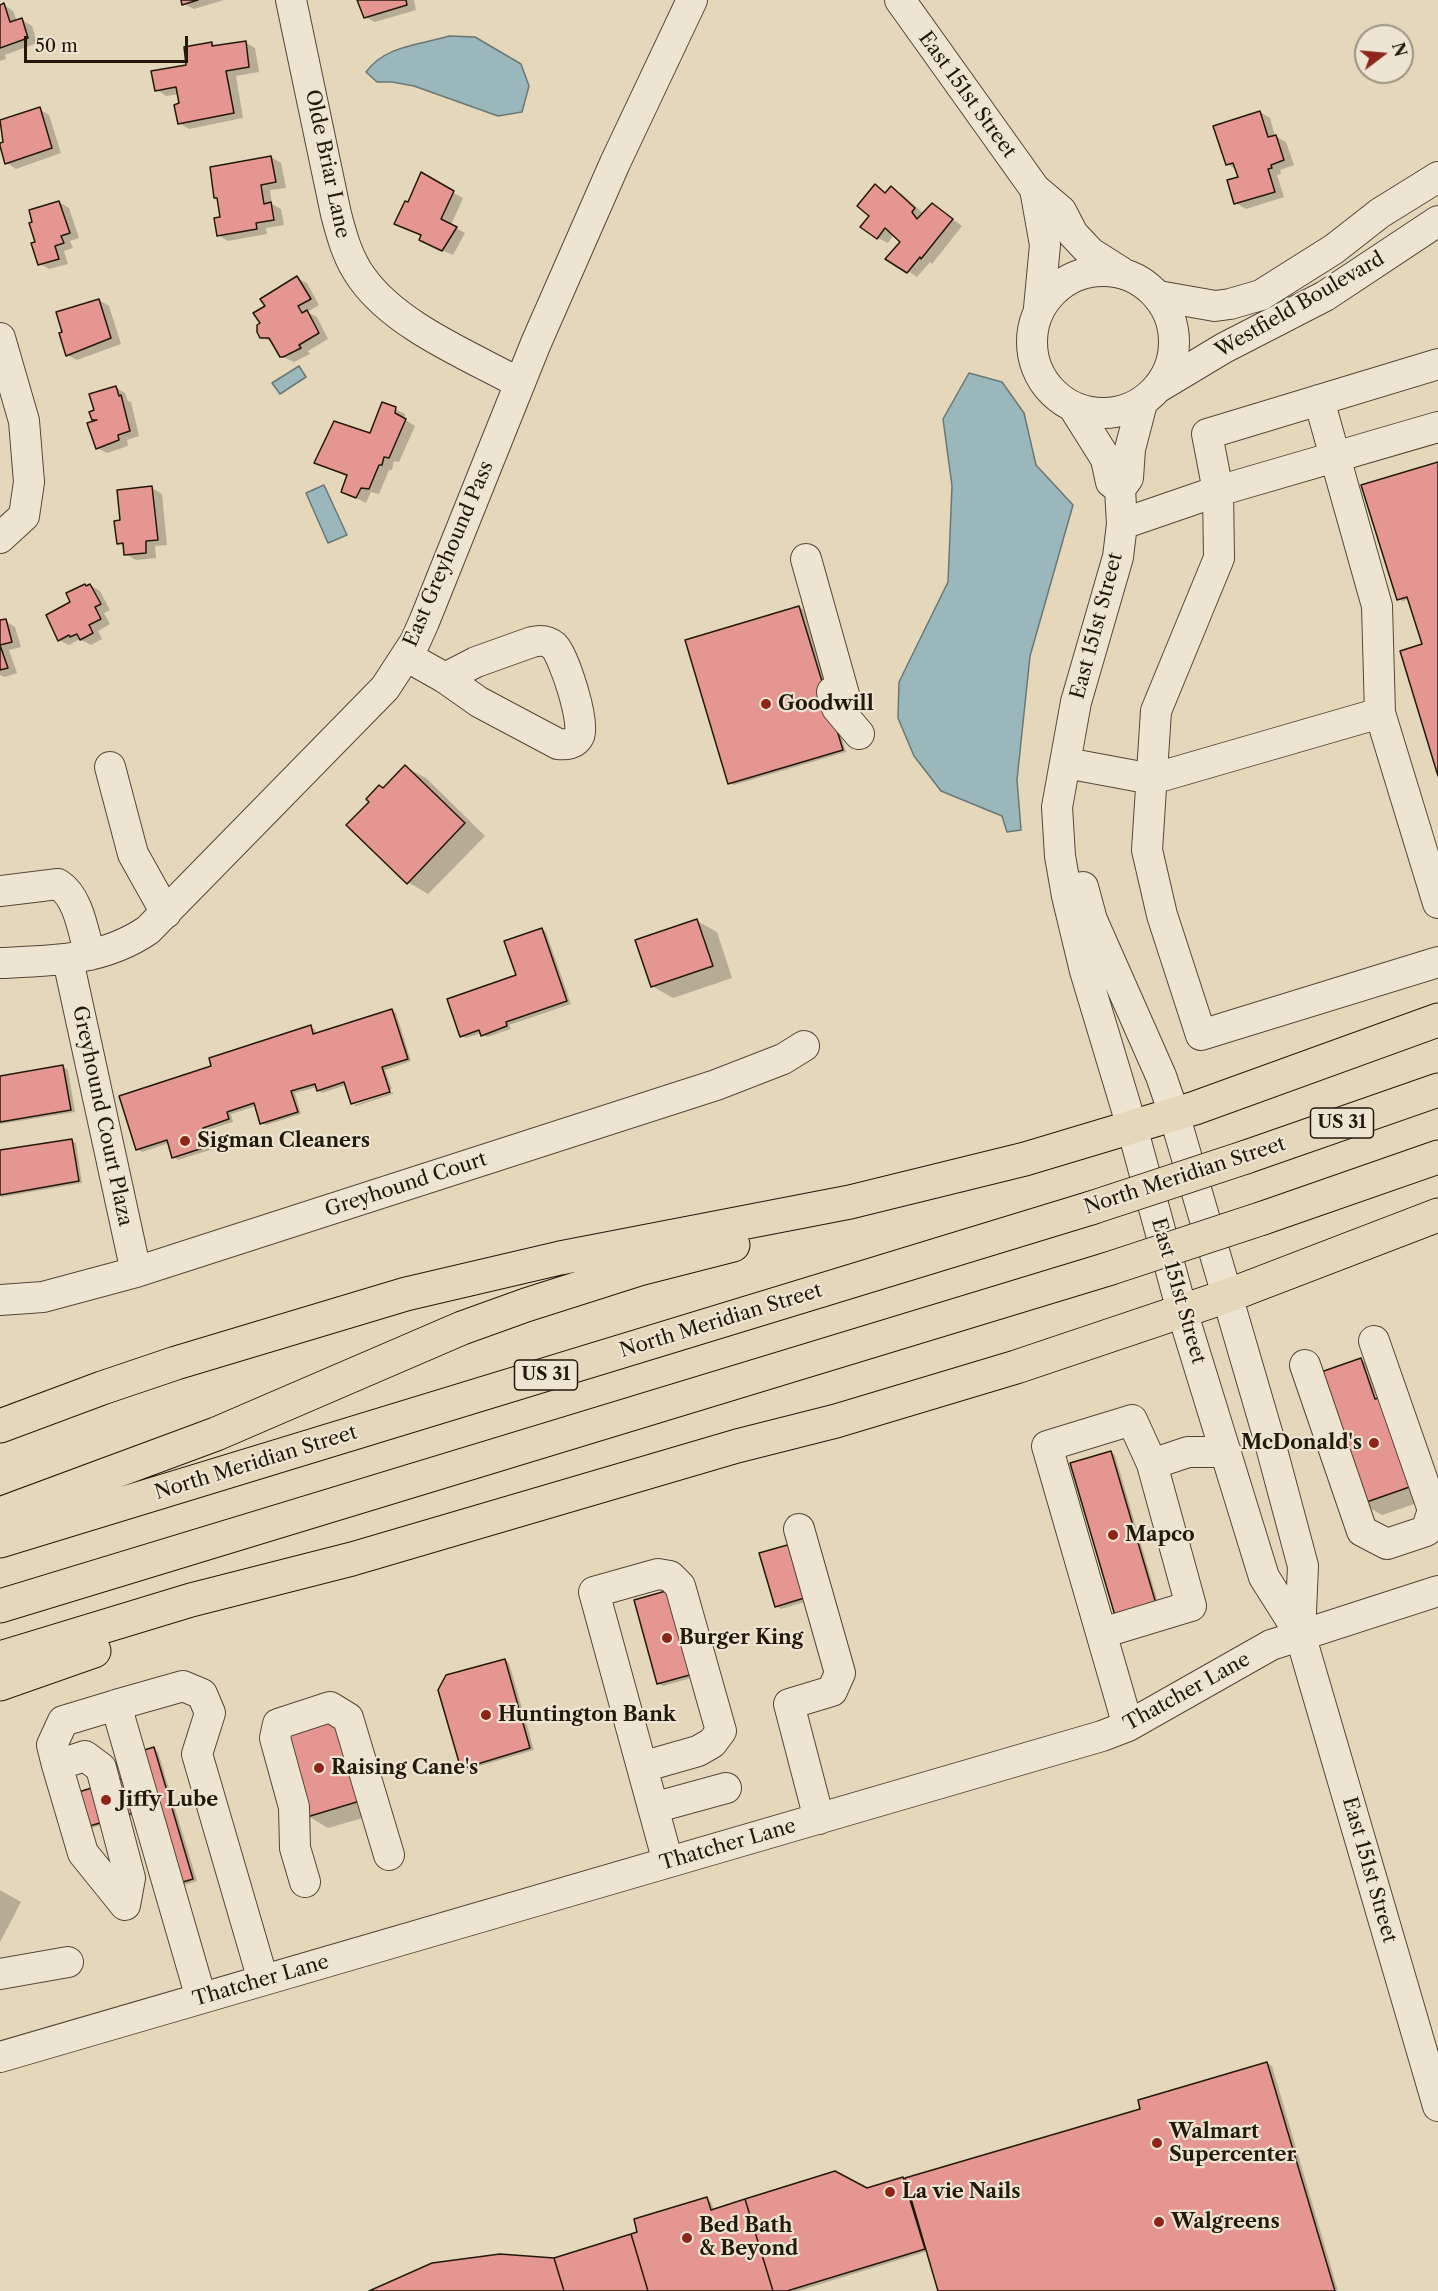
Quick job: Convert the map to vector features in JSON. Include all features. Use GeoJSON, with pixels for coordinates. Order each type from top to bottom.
{"type":"FeatureCollection","features":[{"type":"Feature","properties":{"kind":"highway"},"geometry":{"type":"LineString","coordinates":[[0,1426],[176,1363],[406,1294],[560,1258],[793,1214],[1025,1159],[1174,1114],[1438,1020]]}},
{"type":"Feature","properties":{"kind":"highway","name":"North Meridian Street"},"geometry":{"type":"LineString","coordinates":[[0,1541],[1091,1208],[1438,1090]]}},
{"type":"Feature","properties":{"kind":"highway"},"geometry":{"type":"LineString","coordinates":[[0,1606],[1108,1269],[1438,1157]]}},
{"type":"Feature","properties":{"kind":"highway"},"geometry":{"type":"LineString","coordinates":[[0,1514],[216,1434],[462,1328],[526,1305],[639,1269],[718,1249],[906,1189]]}},
{"type":"Feature","properties":{"kind":"highway"},"geometry":{"type":"LineString","coordinates":[[0,1658],[191,1600],[352,1559],[737,1446],[836,1421],[1016,1367],[1227,1296],[1438,1215]]}},
{"type":"Feature","properties":{"kind":"highway"},"geometry":{"type":"LineString","coordinates":[[0,1684],[352,1559]]}},
{"type":"Feature","properties":{"kind":"street","name":"Olde Briar Lane"},"geometry":{"type":"LineString","coordinates":[[291,0],[336,214],[346,249],[362,278],[389,308],[414,326],[519,383]]}},
{"type":"Feature","properties":{"kind":"street","name":"East Greyhound Pass"},"geometry":{"type":"LineString","coordinates":[[0,963],[79,958],[111,950],[130,942],[166,913],[384,688],[415,642],[519,383],[615,163],[692,0]]}},
{"type":"Feature","properties":{"kind":"street","name":"East 151st Street"},"geometry":{"type":"LineString","coordinates":[[900,0],[1035,189],[1061,211],[1073,234],[1091,253],[1121,272]]}},
{"type":"Feature","properties":{"kind":"street","name":"Westfield Boulevard"},"geometry":{"type":"LineString","coordinates":[[1158,296],[1215,306],[1261,295],[1334,249],[1380,213],[1438,177]]}},
{"type":"Feature","properties":{"kind":"street","name":"East 151st Street"},"geometry":{"type":"LineString","coordinates":[[1035,189],[1045,245],[1040,308]]}},
{"type":"Feature","properties":{"kind":"street","name":"Westfield Boulevard"},"geometry":{"type":"LineString","coordinates":[[1151,395],[1224,348],[1325,296],[1438,221]]}},
{"type":"Feature","properties":{"kind":"street"},"geometry":{"type":"LineString","coordinates":[[1097,270],[1121,272],[1142,282],[1158,296],[1170,318],[1175,342],[1171,366],[1151,395],[1120,412],[1097,414],[1074,408],[1054,395],[1040,376],[1032,354],[1032,330],[1040,308],[1054,289],[1074,276],[1097,270]]}},
{"type":"Feature","properties":{"kind":"street"},"geometry":{"type":"LineString","coordinates":[[0,338],[24,421],[29,482],[24,516],[0,538]]}},
{"type":"Feature","properties":{"kind":"street"},"geometry":{"type":"LineString","coordinates":[[1438,364],[1207,434],[1218,491],[1219,558],[1156,711],[1147,850],[1162,915],[1202,1035],[1438,962]]}},
{"type":"Feature","properties":{"kind":"street","name":"East 151st Street"},"geometry":{"type":"LineString","coordinates":[[1151,395],[1130,449],[1128,478],[1120,489],[1122,524],[1118,557],[1076,702],[1057,807],[1060,856],[1066,896],[1084,971],[1132,1127],[1182,1311],[1264,1577],[1300,1634],[1438,2106]]}},
{"type":"Feature","properties":{"kind":"street"},"geometry":{"type":"LineString","coordinates":[[1319,400],[1377,606],[1380,713],[1438,903]]}},
{"type":"Feature","properties":{"kind":"street","name":"East 151st Street"},"geometry":{"type":"LineString","coordinates":[[1074,408],[1106,459],[1111,482],[1120,489]]}},
{"type":"Feature","properties":{"kind":"street"},"geometry":{"type":"LineString","coordinates":[[1122,524],[1218,491],[1438,427]]}},
{"type":"Feature","properties":{"kind":"street"},"geometry":{"type":"LineString","coordinates":[[806,559],[847,705]]}},
{"type":"Feature","properties":{"kind":"street"},"geometry":{"type":"LineString","coordinates":[[818,605],[812,625],[837,708],[858,734]]}},
{"type":"Feature","properties":{"kind":"street"},"geometry":{"type":"LineString","coordinates":[[406,656],[445,678]]}},
{"type":"Feature","properties":{"kind":"street"},"geometry":{"type":"LineString","coordinates":[[1066,763],[1152,779],[1380,713]]}},
{"type":"Feature","properties":{"kind":"street","name":"East 151st Street"},"geometry":{"type":"LineString","coordinates":[[1066,763],[1075,846],[1088,906],[1161,1076],[1174,1114],[1269,1439],[1303,1566],[1300,1634]]}},
{"type":"Feature","properties":{"kind":"street"},"geometry":{"type":"LineString","coordinates":[[110,767],[133,854],[166,913]]}},
{"type":"Feature","properties":{"kind":"street","name":"Greyhound Court Plaza"},"geometry":{"type":"LineString","coordinates":[[0,891],[58,884],[66,888],[72,898],[79,958],[136,1272]]}},
{"type":"Feature","properties":{"kind":"street","name":"Greyhound Court"},"geometry":{"type":"LineString","coordinates":[[0,1300],[43,1297],[136,1272],[716,1085],[783,1059],[804,1046]]}},
{"type":"Feature","properties":{"kind":"street"},"geometry":{"type":"LineString","coordinates":[[1305,1365],[1362,1532],[1387,1544],[1426,1531],[1432,1510],[1374,1341]]}},
{"type":"Feature","properties":{"kind":"street"},"geometry":{"type":"LineString","coordinates":[[1102,1633],[1191,1606],[1152,1464],[1132,1420],[1047,1446],[1128,1726]]}},
{"type":"Feature","properties":{"kind":"street"},"geometry":{"type":"LineString","coordinates":[[1152,1464],[1188,1452],[1226,1452]]}},
{"type":"Feature","properties":{"kind":"street"},"geometry":{"type":"LineString","coordinates":[[799,1529],[840,1673],[832,1691],[789,1704],[819,1819]]}},
{"type":"Feature","properties":{"kind":"street"},"geometry":{"type":"LineString","coordinates":[[642,1767],[698,1751],[712,1743],[721,1731],[680,1586],[670,1576],[658,1574],[594,1592],[668,1862]]}},
{"type":"Feature","properties":{"kind":"street","name":"Thatcher Lane"},"geometry":{"type":"LineString","coordinates":[[0,2057],[1102,1736],[1128,1726],[1271,1645],[1438,1591]]}},
{"type":"Feature","properties":{"kind":"street"},"geometry":{"type":"LineString","coordinates":[[57,1765],[52,1745],[63,1721],[183,1686],[202,1694],[210,1713],[196,1754],[263,1980]]}},
{"type":"Feature","properties":{"kind":"street"},"geometry":{"type":"LineString","coordinates":[[116,1705],[201,1998]]}},
{"type":"Feature","properties":{"kind":"street"},"geometry":{"type":"LineString","coordinates":[[306,1882],[296,1848],[294,1807],[275,1738],[278,1724],[330,1707],[348,1718],[389,1855]]}},
{"type":"Feature","properties":{"kind":"street"},"geometry":{"type":"LineString","coordinates":[[653,1808],[726,1788]]}},
{"type":"Feature","properties":{"kind":"street"},"geometry":{"type":"LineString","coordinates":[[2,1973],[68,1962]]}},
{"type":"Feature","properties":{"kind":"water"},"geometry":{"type":"Polygon","coordinates":[[[449,36],[475,37],[521,64],[529,86],[522,112],[498,116],[414,86],[377,82],[366,72],[383,56],[393,51],[449,36]]]}},
{"type":"Feature","properties":{"kind":"water"},"geometry":{"type":"Polygon","coordinates":[[[299,366],[306,377],[280,394],[272,383],[299,366]]]}},
{"type":"Feature","properties":{"kind":"water"},"geometry":{"type":"Polygon","coordinates":[[[969,373],[1002,382],[1024,413],[1036,465],[1073,505],[1030,656],[1017,780],[1021,830],[1007,832],[1002,816],[941,791],[914,756],[898,718],[899,682],[948,582],[952,486],[943,419],[969,373]]]}},
{"type":"Feature","properties":{"kind":"water"},"geometry":{"type":"Polygon","coordinates":[[[324,485],[347,535],[328,543],[306,493],[324,485]]]}},
{"type":"Feature","properties":{"kind":"building"},"geometry":{"type":"Polygon","coordinates":[[[181,0],[198,0],[182,5],[181,0]]]}},
{"type":"Feature","properties":{"kind":"building"},"geometry":{"type":"Polygon","coordinates":[[[357,0],[406,0],[407,5],[364,18],[357,0]]]}},
{"type":"Feature","properties":{"kind":"building"},"geometry":{"type":"Polygon","coordinates":[[[4,3],[10,22],[22,18],[28,38],[0,48],[0,5],[4,3]]]}},
{"type":"Feature","properties":{"kind":"building"},"geometry":{"type":"Polygon","coordinates":[[[246,41],[249,67],[226,71],[234,113],[178,124],[174,105],[179,103],[176,87],[155,91],[151,71],[186,65],[184,47],[212,42],[212,46],[246,41]]]}},
{"type":"Feature","properties":{"kind":"building"},"geometry":{"type":"Polygon","coordinates":[[[40,107],[52,148],[5,164],[0,146],[3,142],[0,120],[40,107]]]}},
{"type":"Feature","properties":{"kind":"building"},"geometry":{"type":"Polygon","coordinates":[[[1260,111],[1268,137],[1276,135],[1284,160],[1271,165],[1272,168],[1268,169],[1275,192],[1234,204],[1227,180],[1238,177],[1233,163],[1226,165],[1213,126],[1260,111]]]}},
{"type":"Feature","properties":{"kind":"building"},"geometry":{"type":"Polygon","coordinates":[[[271,156],[276,182],[261,185],[264,204],[271,202],[274,220],[256,223],[257,229],[217,236],[214,218],[220,217],[217,198],[214,198],[210,167],[271,156]]]}},
{"type":"Feature","properties":{"kind":"building"},"geometry":{"type":"Polygon","coordinates":[[[421,172],[454,191],[441,219],[457,227],[442,251],[419,240],[421,235],[394,224],[405,201],[408,202],[421,172]]]}},
{"type":"Feature","properties":{"kind":"building"},"geometry":{"type":"Polygon","coordinates":[[[875,184],[885,193],[891,186],[915,208],[912,212],[917,219],[932,203],[953,219],[907,273],[885,259],[900,242],[885,228],[877,239],[860,227],[869,216],[857,206],[875,184]]]}},
{"type":"Feature","properties":{"kind":"building"},"geometry":{"type":"Polygon","coordinates":[[[59,201],[70,233],[61,236],[64,243],[55,246],[59,259],[38,265],[31,243],[35,242],[29,223],[32,222],[29,210],[59,201]]]}},
{"type":"Feature","properties":{"kind":"building"},"geometry":{"type":"Polygon","coordinates":[[[297,276],[311,299],[298,306],[302,313],[307,310],[319,333],[299,345],[301,348],[280,357],[269,338],[260,338],[257,325],[260,323],[253,313],[265,306],[260,299],[297,276]]]}},
{"type":"Feature","properties":{"kind":"building"},"geometry":{"type":"Polygon","coordinates":[[[99,299],[111,338],[66,356],[56,312],[99,299]]]}},
{"type":"Feature","properties":{"kind":"building"},"geometry":{"type":"Polygon","coordinates":[[[116,386],[119,396],[121,395],[130,431],[118,435],[119,440],[96,449],[87,423],[97,420],[92,420],[89,412],[94,410],[89,394],[116,386]]]}},
{"type":"Feature","properties":{"kind":"building"},"geometry":{"type":"Polygon","coordinates":[[[382,402],[396,407],[395,413],[406,419],[389,458],[384,457],[369,489],[361,488],[356,498],[341,492],[347,475],[314,463],[334,421],[370,433],[382,402]]]}},
{"type":"Feature","properties":{"kind":"building"},"geometry":{"type":"Polygon","coordinates":[[[1438,462],[1438,776],[1400,651],[1422,644],[1407,597],[1397,600],[1361,485],[1438,462]]]}},
{"type":"Feature","properties":{"kind":"building"},"geometry":{"type":"Polygon","coordinates":[[[152,486],[158,540],[146,541],[146,553],[124,555],[123,543],[117,544],[114,521],[120,520],[117,490],[152,486]]]}},
{"type":"Feature","properties":{"kind":"building"},"geometry":{"type":"Polygon","coordinates":[[[85,584],[86,586],[90,584],[101,604],[95,607],[101,619],[89,625],[93,633],[80,640],[77,634],[70,637],[69,635],[58,641],[46,615],[70,602],[66,593],[85,584]]]}},
{"type":"Feature","properties":{"kind":"building","name":"Goodwill"},"geometry":{"type":"Polygon","coordinates":[[[799,606],[843,750],[728,784],[685,640],[799,606]]]}},
{"type":"Feature","properties":{"kind":"building"},"geometry":{"type":"Polygon","coordinates":[[[6,619],[12,642],[0,645],[0,620],[6,619]]]}},
{"type":"Feature","properties":{"kind":"building"},"geometry":{"type":"Polygon","coordinates":[[[0,645],[8,668],[0,670],[0,645]]]}},
{"type":"Feature","properties":{"kind":"building"},"geometry":{"type":"Polygon","coordinates":[[[405,765],[465,823],[407,884],[346,825],[369,802],[366,799],[379,785],[383,788],[405,765]]]}},
{"type":"Feature","properties":{"kind":"building"},"geometry":{"type":"Polygon","coordinates":[[[697,919],[713,966],[651,987],[635,940],[697,919]]]}},
{"type":"Feature","properties":{"kind":"building"},"geometry":{"type":"Polygon","coordinates":[[[542,928],[567,1001],[506,1022],[507,1026],[481,1036],[479,1030],[460,1037],[447,999],[516,975],[504,941],[542,928]]]}},
{"type":"Feature","properties":{"kind":"building"},"geometry":{"type":"Polygon","coordinates":[[[392,1009],[408,1059],[382,1067],[390,1092],[351,1104],[344,1082],[317,1091],[315,1084],[291,1091],[298,1112],[260,1124],[254,1103],[227,1112],[229,1119],[203,1128],[209,1146],[172,1158],[167,1140],[136,1150],[119,1096],[211,1066],[209,1058],[311,1025],[313,1034],[392,1009]]]}},
{"type":"Feature","properties":{"kind":"building"},"geometry":{"type":"Polygon","coordinates":[[[63,1065],[71,1110],[0,1122],[0,1076],[63,1065]]]}},
{"type":"Feature","properties":{"kind":"building"},"geometry":{"type":"Polygon","coordinates":[[[72,1139],[79,1181],[0,1195],[0,1150],[72,1139]]]}},
{"type":"Feature","properties":{"kind":"building","name":"McDonald's"},"geometry":{"type":"Polygon","coordinates":[[[1361,1358],[1375,1399],[1386,1396],[1421,1483],[1361,1504],[1321,1372],[1361,1358]]]}},
{"type":"Feature","properties":{"kind":"building","name":"Mapco"},"geometry":{"type":"Polygon","coordinates":[[[1111,1451],[1157,1607],[1116,1619],[1070,1463],[1111,1451]]]}},
{"type":"Feature","properties":{"kind":"building"},"geometry":{"type":"Polygon","coordinates":[[[798,1542],[814,1595],[775,1607],[759,1553],[798,1542]]]}},
{"type":"Feature","properties":{"kind":"building"},"geometry":{"type":"Polygon","coordinates":[[[673,1589],[697,1673],[657,1684],[634,1600],[673,1589]]]}},
{"type":"Feature","properties":{"kind":"building"},"geometry":{"type":"Polygon","coordinates":[[[505,1659],[530,1748],[461,1769],[438,1690],[446,1675],[505,1659]]]}},
{"type":"Feature","properties":{"kind":"building"},"geometry":{"type":"Polygon","coordinates":[[[335,1719],[360,1801],[307,1817],[282,1735],[335,1719]]]}},
{"type":"Feature","properties":{"kind":"building"},"geometry":{"type":"Polygon","coordinates":[[[154,1747],[193,1879],[156,1890],[133,1813],[83,1828],[72,1794],[124,1778],[138,1752],[154,1747]]]}},
{"type":"Feature","properties":{"kind":"building","name":"Walmart Supercenter"},"geometry":{"type":"Polygon","coordinates":[[[1267,2062],[1335,2291],[938,2291],[905,2178],[1140,2109],[1138,2100],[1267,2062]]]}},
{"type":"Feature","properties":{"kind":"building"},"geometry":{"type":"Polygon","coordinates":[[[835,2171],[867,2188],[903,2177],[925,2249],[787,2291],[773,2291],[745,2199],[835,2171]]]}},
{"type":"Feature","properties":{"kind":"building"},"geometry":{"type":"Polygon","coordinates":[[[707,2197],[711,2210],[745,2199],[773,2291],[648,2291],[631,2234],[637,2232],[634,2219],[707,2197]]]}},
{"type":"Feature","properties":{"kind":"building"},"geometry":{"type":"Polygon","coordinates":[[[631,2234],[648,2291],[564,2291],[554,2258],[631,2234]]]}},
{"type":"Feature","properties":{"kind":"building"},"geometry":{"type":"Polygon","coordinates":[[[500,2254],[554,2258],[564,2291],[369,2291],[432,2263],[500,2254]]]}},
{"type":"Feature","properties":{"kind":"place","name":"Goodwill"},"geometry":{"type":"Point","coordinates":[766,704]}},
{"type":"Feature","properties":{"kind":"place","name":"Sigman Cleaners"},"geometry":{"type":"Point","coordinates":[185,1141]}},
{"type":"Feature","properties":{"kind":"place","name":"McDonald's"},"geometry":{"type":"Point","coordinates":[1374,1443]}},
{"type":"Feature","properties":{"kind":"place","name":"Mapco"},"geometry":{"type":"Point","coordinates":[1113,1535]}},
{"type":"Feature","properties":{"kind":"place","name":"Burger King"},"geometry":{"type":"Point","coordinates":[667,1638]}},
{"type":"Feature","properties":{"kind":"place","name":"Huntington Bank"},"geometry":{"type":"Point","coordinates":[486,1715]}},
{"type":"Feature","properties":{"kind":"place","name":"Raising Cane's"},"geometry":{"type":"Point","coordinates":[319,1768]}},
{"type":"Feature","properties":{"kind":"place","name":"Jiffy Lube"},"geometry":{"type":"Point","coordinates":[106,1800]}},
{"type":"Feature","properties":{"kind":"place","name":"Walmart Supercenter"},"geometry":{"type":"Point","coordinates":[1157,2143]}},
{"type":"Feature","properties":{"kind":"place","name":"La vie Nails"},"geometry":{"type":"Point","coordinates":[890,2192]}},
{"type":"Feature","properties":{"kind":"place","name":"Walgreens"},"geometry":{"type":"Point","coordinates":[1159,2222]}},
{"type":"Feature","properties":{"kind":"place","name":"Bed Bath & Beyond"},"geometry":{"type":"Point","coordinates":[687,2238]}}]}
